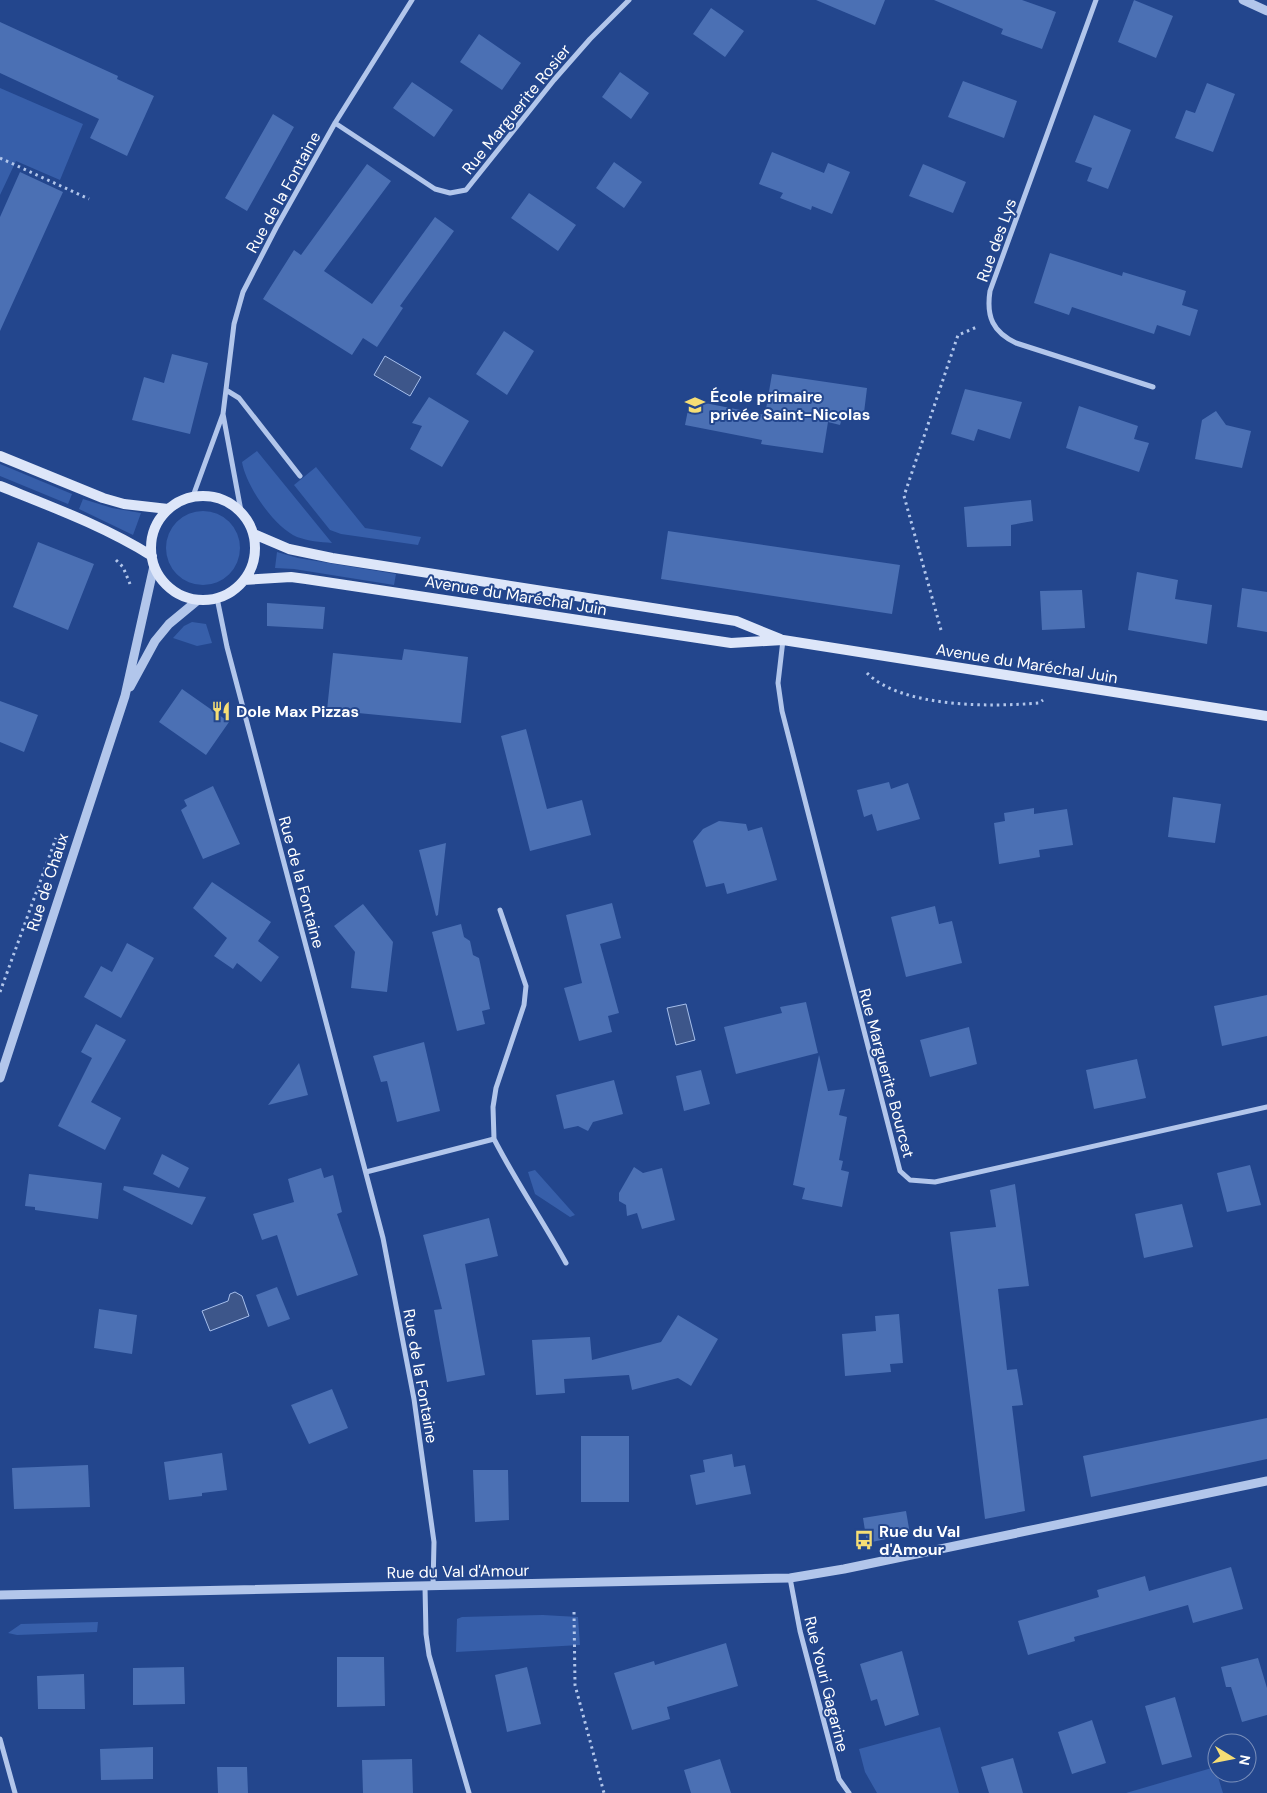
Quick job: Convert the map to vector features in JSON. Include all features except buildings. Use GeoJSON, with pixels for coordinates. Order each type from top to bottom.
{"type":"FeatureCollection","features":[{"type":"Feature","properties":{"kind":"main road"},"geometry":{"type":"LineString","coordinates":[[0,456],[103,498],[124,504],[168,509]]}},
{"type":"Feature","properties":{"kind":"main road"},"geometry":{"type":"LineString","coordinates":[[0,486],[96,525],[122,538],[153,561]]}},
{"type":"Feature","properties":{"kind":"main road"},"geometry":{"type":"LineString","coordinates":[[193,496],[219,498],[241,511],[254,534],[256,548],[254,561],[244,580],[232,591],[217,598],[198,600],[174,592],[162,581],[153,561],[151,542],[155,527],[168,509],[175,503],[193,496]]}},
{"type":"Feature","properties":{"kind":"main road","name":"Avenue du Maréchal Juin"},"geometry":{"type":"LineString","coordinates":[[254,534],[288,549],[332,558],[736,621],[783,640]]}},
{"type":"Feature","properties":{"kind":"main road","name":"Avenue du Maréchal Juin"},"geometry":{"type":"LineString","coordinates":[[244,580],[291,577],[731,643],[783,640],[1267,716]]}},
{"type":"Feature","properties":{"kind":"street","name":"Rue de la Fontaine"},"geometry":{"type":"LineString","coordinates":[[193,496],[223,414],[234,324],[243,292],[276,228],[335,123],[412,0]]}},
{"type":"Feature","properties":{"kind":"street","name":"Rue Marguerite Rosier"},"geometry":{"type":"LineString","coordinates":[[335,123],[435,189],[450,193],[466,190],[554,80],[629,0]]}},
{"type":"Feature","properties":{"kind":"street","name":"Rue des Lys"},"geometry":{"type":"LineString","coordinates":[[991,322],[988,301],[990,292],[1096,0]]}},
{"type":"Feature","properties":{"kind":"street"},"geometry":{"type":"LineString","coordinates":[[1243,0],[1267,11]]}},
{"type":"Feature","properties":{"kind":"street"},"geometry":{"type":"LineString","coordinates":[[991,322],[999,333],[1016,343],[1153,387]]}},
{"type":"Feature","properties":{"kind":"street"},"geometry":{"type":"LineString","coordinates":[[226,390],[239,398],[300,476]]}},
{"type":"Feature","properties":{"kind":"street","name":"Rue de la Fontaine"},"geometry":{"type":"LineString","coordinates":[[223,414],[241,511]]}},
{"type":"Feature","properties":{"kind":"street","name":"Rue de Chaux"},"geometry":{"type":"LineString","coordinates":[[0,1078],[125,696],[153,561]]}},
{"type":"Feature","properties":{"kind":"street","name":"Rue de la Fontaine"},"geometry":{"type":"LineString","coordinates":[[217,598],[227,647],[383,1238],[414,1399],[434,1542],[429,1587],[429,1655],[469,1793]]}},
{"type":"Feature","properties":{"kind":"street","name":"Rue de Chaux"},"geometry":{"type":"LineString","coordinates":[[125,696],[155,642],[168,624],[198,600]]}},
{"type":"Feature","properties":{"kind":"street","name":"Rue Marguerite Bourcet"},"geometry":{"type":"LineString","coordinates":[[783,640],[778,683],[782,711],[895,1161],[900,1171],[910,1180],[935,1182],[1267,1107]]}},
{"type":"Feature","properties":{"kind":"street"},"geometry":{"type":"LineString","coordinates":[[500,910],[526,986],[524,1005],[496,1088],[493,1107],[494,1139],[511,1174],[541,1217],[566,1263]]}},
{"type":"Feature","properties":{"kind":"street"},"geometry":{"type":"LineString","coordinates":[[366,1172],[494,1139]]}},
{"type":"Feature","properties":{"kind":"street","name":"Rue du Val d'Amour"},"geometry":{"type":"LineString","coordinates":[[0,1596],[790,1578],[844,1569],[1267,1481]]}},
{"type":"Feature","properties":{"kind":"street","name":"Rue Youri Gagarine"},"geometry":{"type":"LineString","coordinates":[[790,1578],[800,1631],[839,1779],[848,1793]]}},
{"type":"Feature","properties":{"kind":"street"},"geometry":{"type":"LineString","coordinates":[[0,1739],[15,1793]]}},
{"type":"Feature","properties":{"kind":"path"},"geometry":{"type":"LineString","coordinates":[[0,158],[89,199]]}},
{"type":"Feature","properties":{"kind":"path"},"geometry":{"type":"LineString","coordinates":[[941,630],[904,496],[958,335],[991,322]]}},
{"type":"Feature","properties":{"kind":"path"},"geometry":{"type":"LineString","coordinates":[[113,557],[123,567],[132,590]]}},
{"type":"Feature","properties":{"kind":"path"},"geometry":{"type":"LineString","coordinates":[[844,650],[878,684],[948,703],[993,706],[1039,703],[1059,683]]}},
{"type":"Feature","properties":{"kind":"path"},"geometry":{"type":"LineString","coordinates":[[0,992],[57,834]]}},
{"type":"Feature","properties":{"kind":"path"},"geometry":{"type":"LineString","coordinates":[[574,1612],[575,1684],[604,1793]]}},
{"type":"Feature","properties":{"kind":"shaded area"},"geometry":{"type":"Polygon","coordinates":[[[0,88],[83,124],[60,180],[16,161],[0,195],[0,88]]]}},
{"type":"Feature","properties":{"kind":"shaded area"},"geometry":{"type":"Polygon","coordinates":[[[385,356],[421,377],[410,396],[374,375],[385,356]]]}},
{"type":"Feature","properties":{"kind":"shaded area"},"geometry":{"type":"Polygon","coordinates":[[[257,451],[332,543],[297,537],[279,524],[262,505],[249,482],[242,462],[257,451]]]}},
{"type":"Feature","properties":{"kind":"shaded area"},"geometry":{"type":"Polygon","coordinates":[[[0,464],[72,494],[68,504],[0,476],[0,464]]]}},
{"type":"Feature","properties":{"kind":"shaded area"},"geometry":{"type":"Polygon","coordinates":[[[316,467],[365,528],[421,537],[418,545],[341,534],[330,530],[294,485],[316,467]]]}},
{"type":"Feature","properties":{"kind":"shaded area"},"geometry":{"type":"Polygon","coordinates":[[[83,499],[112,508],[141,513],[133,535],[79,509],[83,499]]]}},
{"type":"Feature","properties":{"kind":"shaded area"},"geometry":{"type":"Polygon","coordinates":[[[203,511],[224,517],[234,527],[240,548],[234,569],[224,579],[203,585],[182,579],[172,569],[166,548],[172,527],[182,517],[203,511]]]}},
{"type":"Feature","properties":{"kind":"shaded area"},"geometry":{"type":"Polygon","coordinates":[[[277,552],[298,558],[396,574],[394,585],[294,569],[275,568],[277,552]]]}},
{"type":"Feature","properties":{"kind":"shaded area"},"geometry":{"type":"Polygon","coordinates":[[[192,622],[206,624],[212,643],[197,646],[173,638],[184,626],[192,622]]]}},
{"type":"Feature","properties":{"kind":"shaded area"},"geometry":{"type":"Polygon","coordinates":[[[686,1004],[695,1040],[676,1045],[667,1008],[686,1004]]]}},
{"type":"Feature","properties":{"kind":"shaded area"},"geometry":{"type":"Polygon","coordinates":[[[535,1170],[575,1215],[570,1217],[535,1194],[528,1172],[535,1170]]]}},
{"type":"Feature","properties":{"kind":"shaded area"},"geometry":{"type":"Polygon","coordinates":[[[235,1292],[242,1296],[249,1316],[210,1331],[202,1311],[228,1301],[230,1294],[235,1292]]]}},
{"type":"Feature","properties":{"kind":"shaded area"},"geometry":{"type":"Polygon","coordinates":[[[543,1615],[578,1617],[580,1645],[456,1652],[457,1619],[462,1617],[543,1615]]]}},
{"type":"Feature","properties":{"kind":"shaded area"},"geometry":{"type":"Polygon","coordinates":[[[98,1622],[97,1632],[17,1635],[8,1633],[21,1624],[98,1622]]]}},
{"type":"Feature","properties":{"kind":"shaded area"},"geometry":{"type":"Polygon","coordinates":[[[940,1727],[959,1793],[877,1793],[865,1772],[859,1749],[940,1727]]]}},
{"type":"Feature","properties":{"kind":"shaded area"},"geometry":{"type":"Polygon","coordinates":[[[1207,1769],[1207,1783],[1220,1783],[1223,1793],[1126,1793],[1207,1769]]]}},
{"type":"Feature","properties":{"kind":"place","name":"École primaire privée Saint-Nicolas"},"geometry":{"type":"Point","coordinates":[695,405]}},
{"type":"Feature","properties":{"kind":"place","name":"Dole Max Pizzas"},"geometry":{"type":"Point","coordinates":[221,711]}},
{"type":"Feature","properties":{"kind":"place","name":"Rue du Val d'Amour"},"geometry":{"type":"Point","coordinates":[864,1540]}}]}
